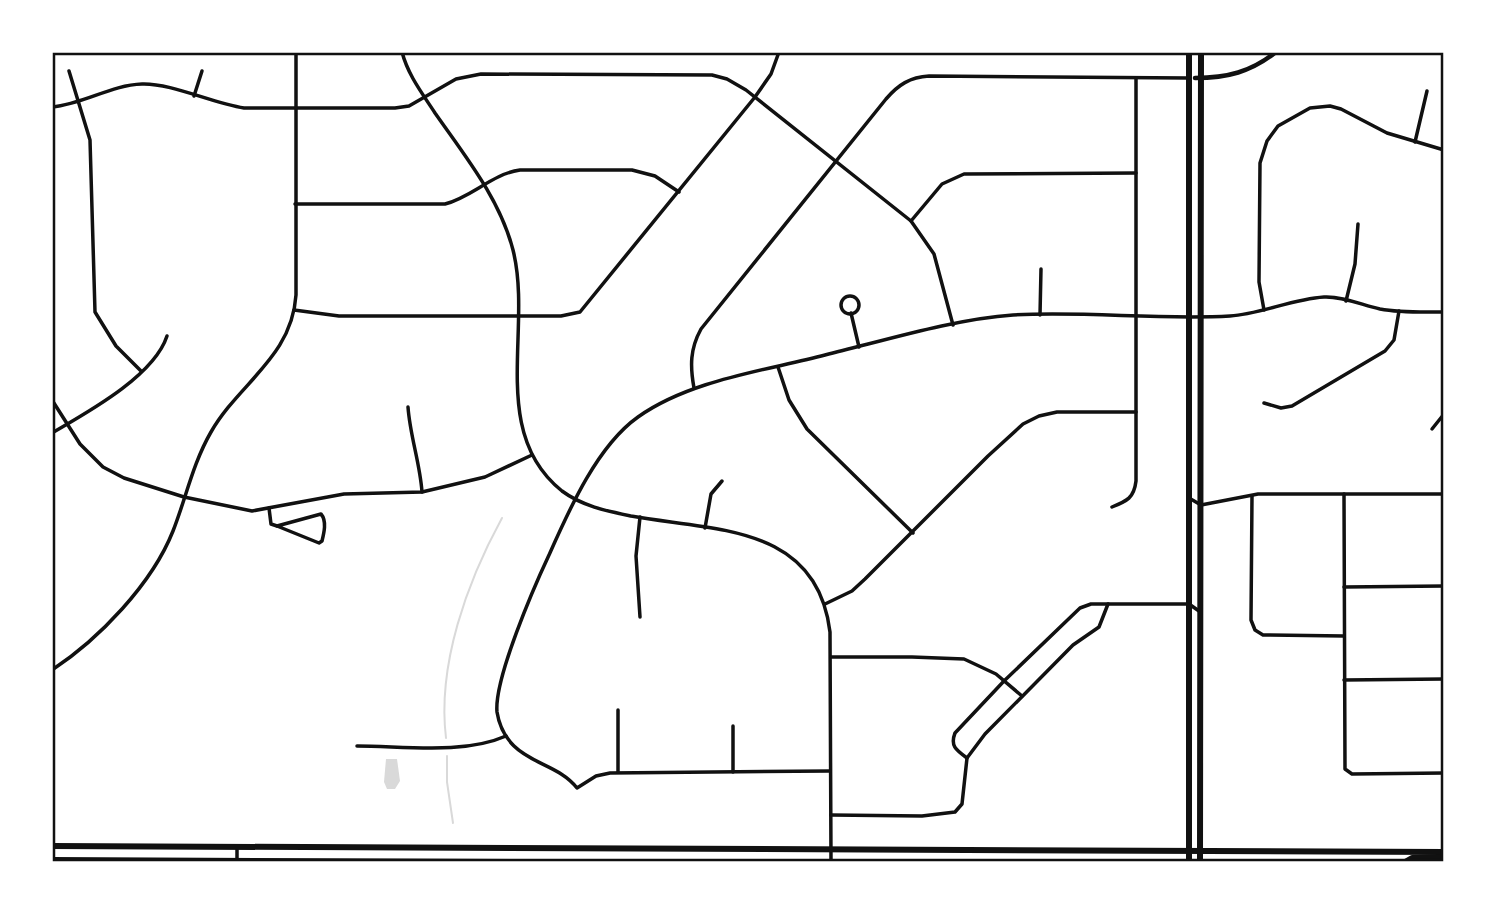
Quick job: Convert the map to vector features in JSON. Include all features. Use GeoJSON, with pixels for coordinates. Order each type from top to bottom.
{"type":"FeatureCollection","features":[{"type":"Feature","properties":{"kind":"main road"},"geometry":{"type":"LineString","coordinates":[[1189,52],[1195,78],[1195,316],[1200,505],[1200,862]]}},
{"type":"Feature","properties":{"kind":"main road"},"geometry":{"type":"LineString","coordinates":[[1189,862],[1189,498],[1195,316],[1195,78],[1201,52]]}},
{"type":"Feature","properties":{"kind":"main road"},"geometry":{"type":"LineString","coordinates":[[52,846],[1444,852]]}},
{"type":"Feature","properties":{"kind":"main road"},"geometry":{"type":"LineString","coordinates":[[1405,862],[1412,858],[1444,858]]}},
{"type":"Feature","properties":{"kind":"main road"},"geometry":{"type":"LineString","coordinates":[[52,860],[512,862]]}},
{"type":"Feature","properties":{"kind":"street"},"geometry":{"type":"LineString","coordinates":[[52,670],[89,641],[138,589],[169,539],[197,458],[210,433],[224,411],[278,351],[290,327],[294,310],[296,52]]}},
{"type":"Feature","properties":{"kind":"street"},"geometry":{"type":"LineString","coordinates":[[402,52],[408,69],[424,96],[484,185],[504,221],[517,278],[517,398],[532,455],[551,480],[576,500],[612,512],[752,536],[785,551],[809,575],[825,604],[831,657],[831,862]]}},
{"type":"Feature","properties":{"kind":"street"},"geometry":{"type":"LineString","coordinates":[[294,310],[338,316],[566,316],[584,309],[755,97],[771,74],[779,52]]}},
{"type":"Feature","properties":{"kind":"street"},"geometry":{"type":"LineString","coordinates":[[694,388],[691,358],[701,329],[891,93],[914,78],[1225,77],[1246,72],[1276,52]]}},
{"type":"Feature","properties":{"kind":"street"},"geometry":{"type":"LineString","coordinates":[[69,71],[90,140],[95,312],[116,346],[141,371]]}},
{"type":"Feature","properties":{"kind":"street"},"geometry":{"type":"LineString","coordinates":[[194,96],[202,71]]}},
{"type":"Feature","properties":{"kind":"street"},"geometry":{"type":"LineString","coordinates":[[52,107],[141,84],[244,107],[400,108],[409,106],[456,79],[481,74],[712,75],[727,79],[755,97],[911,221],[934,254],[953,325]]}},
{"type":"Feature","properties":{"kind":"street"},"geometry":{"type":"LineString","coordinates":[[1112,507],[1130,499],[1135,489],[1136,77]]}},
{"type":"Feature","properties":{"kind":"street"},"geometry":{"type":"LineString","coordinates":[[1415,142],[1427,91]]}},
{"type":"Feature","properties":{"kind":"street"},"geometry":{"type":"LineString","coordinates":[[1264,310],[1259,275],[1260,163],[1262,152],[1272,133],[1285,121],[1310,108],[1323,105],[1341,109],[1387,133],[1444,150]]}},
{"type":"Feature","properties":{"kind":"street"},"geometry":{"type":"LineString","coordinates":[[295,204],[439,205],[457,201],[503,175],[520,170],[632,170],[655,176],[679,192]]}},
{"type":"Feature","properties":{"kind":"street"},"geometry":{"type":"LineString","coordinates":[[911,221],[942,184],[964,174],[1136,173]]}},
{"type":"Feature","properties":{"kind":"street"},"geometry":{"type":"LineString","coordinates":[[1346,301],[1355,264],[1359,224]]}},
{"type":"Feature","properties":{"kind":"street"},"geometry":{"type":"LineString","coordinates":[[1040,315],[1041,269]]}},
{"type":"Feature","properties":{"kind":"street"},"geometry":{"type":"LineString","coordinates":[[848,296],[858,303],[856,311],[851,313],[845,312],[841,305],[843,299],[848,296]]}},
{"type":"Feature","properties":{"kind":"street"},"geometry":{"type":"LineString","coordinates":[[830,771],[618,772],[601,775],[577,788],[563,774],[522,753],[506,736],[497,712],[502,681],[537,581],[576,500],[601,457],[619,434],[637,418],[662,402],[694,388],[953,325],[1012,315],[1232,316],[1321,298],[1399,311],[1444,312]]}},
{"type":"Feature","properties":{"kind":"street"},"geometry":{"type":"LineString","coordinates":[[1264,402],[1281,408],[1292,406],[1385,351],[1394,340],[1399,311]]}},
{"type":"Feature","properties":{"kind":"street"},"geometry":{"type":"LineString","coordinates":[[851,313],[859,347]]}},
{"type":"Feature","properties":{"kind":"street"},"geometry":{"type":"LineString","coordinates":[[52,433],[120,391],[163,349],[167,336]]}},
{"type":"Feature","properties":{"kind":"street"},"geometry":{"type":"LineString","coordinates":[[778,367],[789,400],[807,429],[913,533]]}},
{"type":"Feature","properties":{"kind":"street"},"geometry":{"type":"LineString","coordinates":[[52,400],[80,444],[103,467],[124,478],[184,497],[252,511],[344,494],[422,492],[485,477],[532,455]]}},
{"type":"Feature","properties":{"kind":"street"},"geometry":{"type":"LineString","coordinates":[[408,407],[422,492]]}},
{"type":"Feature","properties":{"kind":"street"},"geometry":{"type":"LineString","coordinates":[[825,604],[852,591],[1027,421],[1057,412],[1136,412]]}},
{"type":"Feature","properties":{"kind":"street"},"geometry":{"type":"LineString","coordinates":[[1432,429],[1444,414]]}},
{"type":"Feature","properties":{"kind":"street"},"geometry":{"type":"LineString","coordinates":[[705,528],[711,494],[722,481]]}},
{"type":"Feature","properties":{"kind":"street"},"geometry":{"type":"LineString","coordinates":[[1344,494],[1344,765],[1347,772],[1352,774],[1444,773]]}},
{"type":"Feature","properties":{"kind":"street"},"geometry":{"type":"LineString","coordinates":[[1189,498],[1200,505],[1252,495],[1444,494]]}},
{"type":"Feature","properties":{"kind":"street"},"geometry":{"type":"LineString","coordinates":[[1252,495],[1251,620],[1257,633],[1272,636],[1344,636]]}},
{"type":"Feature","properties":{"kind":"street"},"geometry":{"type":"LineString","coordinates":[[269,508],[271,524],[319,543],[324,533],[324,517],[321,514],[309,516],[277,526]]}},
{"type":"Feature","properties":{"kind":"street"},"geometry":{"type":"LineString","coordinates":[[640,517],[636,556],[640,617]]}},
{"type":"Feature","properties":{"kind":"street"},"geometry":{"type":"LineString","coordinates":[[1344,587],[1444,586]]}},
{"type":"Feature","properties":{"kind":"street"},"geometry":{"type":"LineString","coordinates":[[967,758],[954,749],[952,741],[955,733],[1004,681],[1080,608],[1091,604],[1189,604],[1200,612]]}},
{"type":"Feature","properties":{"kind":"street"},"geometry":{"type":"LineString","coordinates":[[831,815],[922,816],[955,812],[962,804],[967,758],[985,734],[1073,645],[1099,627],[1108,604]]}},
{"type":"Feature","properties":{"kind":"street"},"geometry":{"type":"LineString","coordinates":[[831,657],[964,659],[981,666],[1022,696]]}},
{"type":"Feature","properties":{"kind":"street"},"geometry":{"type":"LineString","coordinates":[[1344,680],[1444,679]]}},
{"type":"Feature","properties":{"kind":"street"},"geometry":{"type":"LineString","coordinates":[[618,710],[618,772]]}},
{"type":"Feature","properties":{"kind":"street"},"geometry":{"type":"LineString","coordinates":[[733,726],[733,772]]}},
{"type":"Feature","properties":{"kind":"street"},"geometry":{"type":"LineString","coordinates":[[357,746],[463,747],[486,744],[506,736]]}},
{"type":"Feature","properties":{"kind":"street"},"geometry":{"type":"LineString","coordinates":[[237,847],[237,861]]}},
{"type":"Feature","properties":{"kind":"shaded area"},"geometry":{"type":"Polygon","coordinates":[[[386,759],[397,759],[400,781],[395,789],[387,789],[384,782],[386,759]]]}},
{"type":"Feature","properties":{"kind":"waterway"},"geometry":{"type":"LineString","coordinates":[[446,738],[446,682],[457,625],[477,569],[502,518]]}},
{"type":"Feature","properties":{"kind":"waterway"},"geometry":{"type":"LineString","coordinates":[[447,756],[447,782],[453,823]]}}]}
